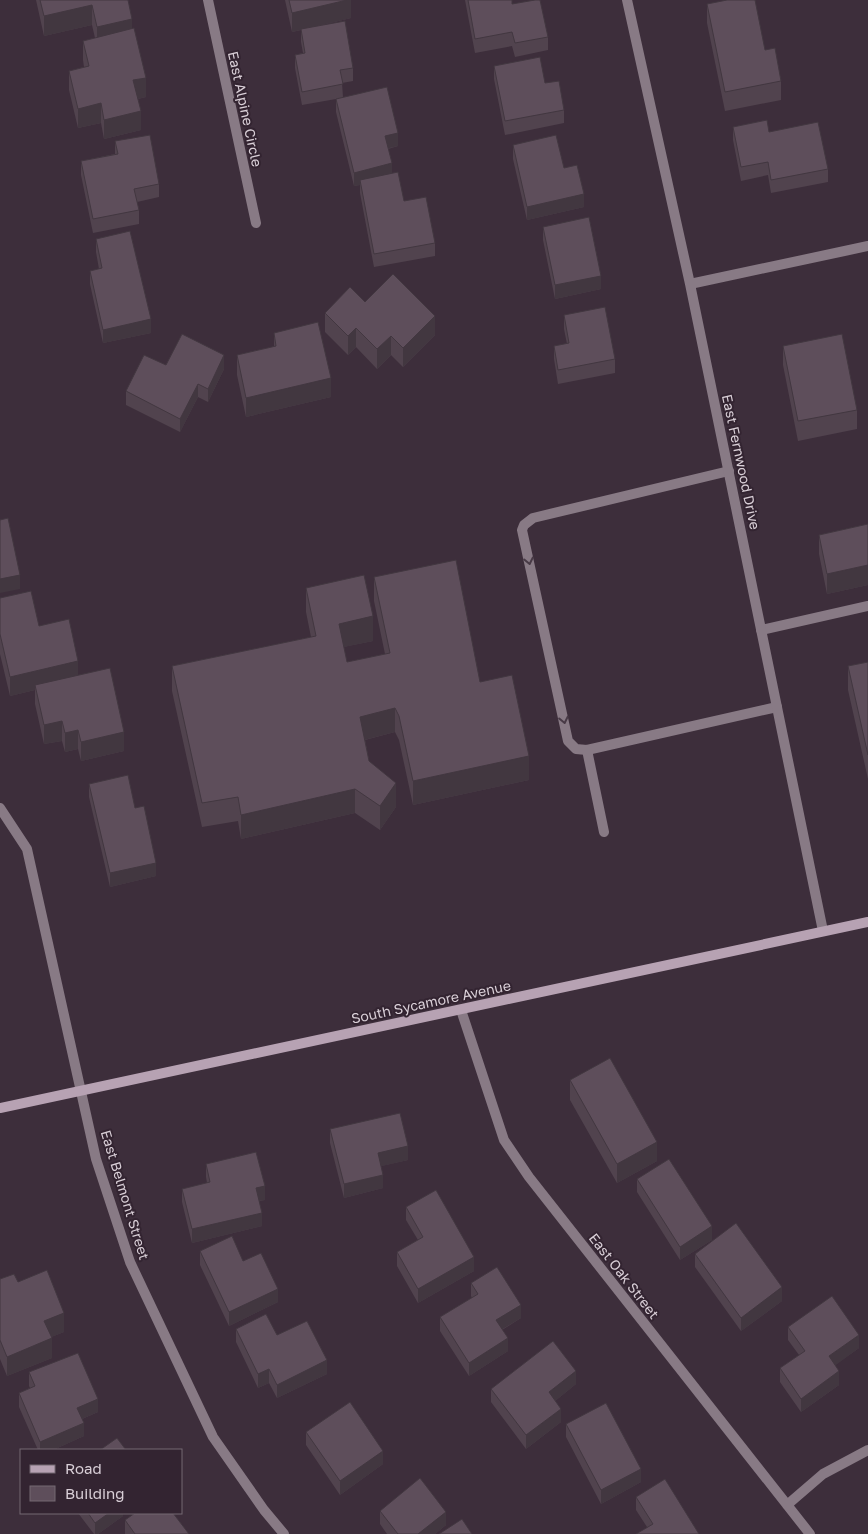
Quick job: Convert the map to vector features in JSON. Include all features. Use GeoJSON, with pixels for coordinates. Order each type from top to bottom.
{"type":"FeatureCollection","features":[{"type":"Feature","properties":{"kind":"main road","name":"South Sycamore Avenue"},"geometry":{"type":"LineString","coordinates":[[0,1108],[868,922]]}},
{"type":"Feature","properties":{"kind":"street","name":"East Alpine Circle"},"geometry":{"type":"LineString","coordinates":[[208,0],[256,224]]}},
{"type":"Feature","properties":{"kind":"street","name":"East Fernwood Drive"},"geometry":{"type":"LineString","coordinates":[[627,0],[690,284],[823,932]]}},
{"type":"Feature","properties":{"kind":"street"},"geometry":{"type":"LineString","coordinates":[[690,284],[868,246]]}},
{"type":"Feature","properties":{"kind":"street"},"geometry":{"type":"LineString","coordinates":[[728,471],[533,518],[524,525],[522,530],[568,741],[576,749],[587,750],[777,707]]}},
{"type":"Feature","properties":{"kind":"street"},"geometry":{"type":"LineString","coordinates":[[761,630],[868,606]]}},
{"type":"Feature","properties":{"kind":"street"},"geometry":{"type":"LineString","coordinates":[[587,750],[604,832]]}},
{"type":"Feature","properties":{"kind":"street","name":"East Belmont Street"},"geometry":{"type":"LineString","coordinates":[[0,808],[27,849],[96,1158],[130,1262],[213,1437],[264,1510],[284,1534]]}},
{"type":"Feature","properties":{"kind":"street","name":"East Oak Street"},"geometry":{"type":"LineString","coordinates":[[461,1010],[504,1140],[529,1178],[810,1534]]}},
{"type":"Feature","properties":{"kind":"street"},"geometry":{"type":"LineString","coordinates":[[787,1505],[823,1474],[868,1450]]}},
{"type":"Feature","properties":{"kind":"building"},"geometry":{"type":"Polygon","coordinates":[[[40,0],[128,0],[132,19],[97,27],[92,5],[44,16],[40,0]]]}},
{"type":"Feature","properties":{"kind":"building"},"geometry":{"type":"Polygon","coordinates":[[[289,0],[347,0],[292,13],[289,0]]]}},
{"type":"Feature","properties":{"kind":"building"},"geometry":{"type":"Polygon","coordinates":[[[468,0],[512,0],[512,4],[540,0],[548,37],[515,43],[512,32],[475,39],[468,0]]]}},
{"type":"Feature","properties":{"kind":"building"},"geometry":{"type":"Polygon","coordinates":[[[727,0],[755,0],[765,50],[775,48],[781,81],[725,92],[707,4],[727,0]]]}},
{"type":"Feature","properties":{"kind":"building"},"geometry":{"type":"Polygon","coordinates":[[[345,21],[353,68],[340,70],[343,84],[302,92],[295,55],[305,53],[301,29],[345,21]]]}},
{"type":"Feature","properties":{"kind":"building"},"geometry":{"type":"Polygon","coordinates":[[[134,28],[146,78],[133,80],[141,111],[104,120],[101,103],[78,109],[69,71],[89,66],[83,41],[134,28]]]}},
{"type":"Feature","properties":{"kind":"building"},"geometry":{"type":"Polygon","coordinates":[[[540,57],[545,83],[559,81],[564,110],[505,121],[494,66],[540,57]]]}},
{"type":"Feature","properties":{"kind":"building"},"geometry":{"type":"Polygon","coordinates":[[[387,87],[398,133],[385,136],[392,163],[354,173],[336,99],[387,87]]]}},
{"type":"Feature","properties":{"kind":"building"},"geometry":{"type":"Polygon","coordinates":[[[767,120],[769,132],[818,122],[828,169],[771,180],[768,162],[741,167],[733,127],[767,120]]]}},
{"type":"Feature","properties":{"kind":"building"},"geometry":{"type":"Polygon","coordinates":[[[150,135],[159,184],[134,189],[139,210],[93,219],[81,161],[118,154],[115,141],[150,135]]]}},
{"type":"Feature","properties":{"kind":"building"},"geometry":{"type":"Polygon","coordinates":[[[556,135],[564,168],[577,165],[584,194],[527,207],[513,145],[556,135]]]}},
{"type":"Feature","properties":{"kind":"building"},"geometry":{"type":"Polygon","coordinates":[[[398,172],[404,201],[426,197],[435,243],[374,254],[360,180],[398,172]]]}},
{"type":"Feature","properties":{"kind":"building"},"geometry":{"type":"Polygon","coordinates":[[[589,217],[601,276],[555,285],[543,227],[589,217]]]}},
{"type":"Feature","properties":{"kind":"building"},"geometry":{"type":"Polygon","coordinates":[[[130,231],[151,319],[103,330],[90,271],[102,268],[96,239],[130,231]]]}},
{"type":"Feature","properties":{"kind":"building"},"geometry":{"type":"Polygon","coordinates":[[[393,274],[435,316],[403,348],[391,336],[377,349],[356,328],[348,336],[325,313],[350,287],[365,302],[393,274]]]}},
{"type":"Feature","properties":{"kind":"building"},"geometry":{"type":"Polygon","coordinates":[[[605,307],[615,359],[558,370],[554,346],[569,343],[564,315],[605,307]]]}},
{"type":"Feature","properties":{"kind":"building"},"geometry":{"type":"Polygon","coordinates":[[[318,322],[331,378],[246,398],[237,355],[276,346],[274,333],[318,322]]]}},
{"type":"Feature","properties":{"kind":"building"},"geometry":{"type":"Polygon","coordinates":[[[182,334],[224,355],[208,389],[198,384],[180,419],[126,391],[144,355],[166,365],[182,334]]]}},
{"type":"Feature","properties":{"kind":"building"},"geometry":{"type":"Polygon","coordinates":[[[842,334],[857,410],[798,421],[783,346],[842,334]]]}},
{"type":"Feature","properties":{"kind":"building"},"geometry":{"type":"Polygon","coordinates":[[[8,518],[20,575],[0,579],[0,520],[8,518]]]}},
{"type":"Feature","properties":{"kind":"building"},"geometry":{"type":"Polygon","coordinates":[[[868,524],[868,565],[827,574],[819,535],[868,524]]]}},
{"type":"Feature","properties":{"kind":"building"},"geometry":{"type":"Polygon","coordinates":[[[456,560],[480,682],[512,675],[529,756],[413,781],[399,716],[395,708],[360,717],[369,761],[396,783],[380,806],[355,789],[241,815],[238,797],[202,803],[172,666],[316,636],[306,588],[364,575],[373,616],[339,624],[347,662],[390,653],[374,577],[456,560]]]}},
{"type":"Feature","properties":{"kind":"building"},"geometry":{"type":"Polygon","coordinates":[[[31,591],[39,626],[69,619],[78,661],[10,677],[0,634],[0,598],[31,591]]]}},
{"type":"Feature","properties":{"kind":"building"},"geometry":{"type":"Polygon","coordinates":[[[868,662],[868,755],[848,666],[868,662]]]}},
{"type":"Feature","properties":{"kind":"building"},"geometry":{"type":"Polygon","coordinates":[[[110,668],[124,732],[81,742],[78,730],[65,733],[62,721],[44,725],[35,685],[110,668]]]}},
{"type":"Feature","properties":{"kind":"building"},"geometry":{"type":"Polygon","coordinates":[[[128,775],[135,808],[144,806],[156,863],[110,873],[89,784],[128,775]]]}},
{"type":"Feature","properties":{"kind":"building"},"geometry":{"type":"Polygon","coordinates":[[[610,1058],[657,1142],[617,1164],[570,1080],[610,1058]]]}},
{"type":"Feature","properties":{"kind":"building"},"geometry":{"type":"Polygon","coordinates":[[[400,1113],[408,1146],[378,1153],[383,1175],[344,1184],[330,1129],[400,1113]]]}},
{"type":"Feature","properties":{"kind":"building"},"geometry":{"type":"Polygon","coordinates":[[[256,1152],[265,1186],[256,1188],[262,1213],[192,1229],[182,1189],[210,1182],[206,1164],[256,1152]]]}},
{"type":"Feature","properties":{"kind":"building"},"geometry":{"type":"Polygon","coordinates":[[[669,1159],[712,1226],[680,1247],[637,1179],[669,1159]]]}},
{"type":"Feature","properties":{"kind":"building"},"geometry":{"type":"Polygon","coordinates":[[[436,1190],[474,1257],[418,1289],[397,1252],[423,1237],[406,1207],[436,1190]]]}},
{"type":"Feature","properties":{"kind":"building"},"geometry":{"type":"Polygon","coordinates":[[[736,1223],[782,1287],[741,1318],[695,1254],[736,1223]]]}},
{"type":"Feature","properties":{"kind":"building"},"geometry":{"type":"Polygon","coordinates":[[[232,1236],[243,1261],[261,1253],[278,1289],[229,1312],[200,1251],[232,1236]]]}},
{"type":"Feature","properties":{"kind":"building"},"geometry":{"type":"Polygon","coordinates":[[[497,1267],[521,1305],[496,1320],[508,1338],[469,1363],[440,1317],[478,1294],[471,1283],[497,1267]]]}},
{"type":"Feature","properties":{"kind":"building"},"geometry":{"type":"Polygon","coordinates":[[[47,1270],[64,1313],[44,1321],[52,1338],[7,1357],[0,1340],[0,1279],[14,1274],[18,1282],[47,1270]]]}},
{"type":"Feature","properties":{"kind":"building"},"geometry":{"type":"Polygon","coordinates":[[[832,1296],[859,1335],[829,1356],[839,1371],[801,1399],[780,1368],[805,1351],[788,1327],[832,1296]]]}},
{"type":"Feature","properties":{"kind":"building"},"geometry":{"type":"Polygon","coordinates":[[[266,1314],[277,1335],[307,1321],[327,1360],[277,1385],[269,1369],[258,1374],[236,1329],[266,1314]]]}},
{"type":"Feature","properties":{"kind":"building"},"geometry":{"type":"Polygon","coordinates":[[[553,1341],[576,1371],[549,1392],[561,1409],[526,1435],[491,1389],[553,1341]]]}},
{"type":"Feature","properties":{"kind":"building"},"geometry":{"type":"Polygon","coordinates":[[[78,1353],[98,1399],[77,1408],[84,1423],[40,1442],[19,1393],[35,1386],[29,1372],[78,1353]]]}},
{"type":"Feature","properties":{"kind":"building"},"geometry":{"type":"Polygon","coordinates":[[[350,1402],[383,1451],[340,1481],[306,1432],[350,1402]]]}},
{"type":"Feature","properties":{"kind":"building"},"geometry":{"type":"Polygon","coordinates":[[[606,1403],[641,1469],[601,1490],[566,1424],[606,1403]]]}},
{"type":"Feature","properties":{"kind":"building"},"geometry":{"type":"Polygon","coordinates":[[[117,1438],[125,1449],[101,1449],[117,1438]]]}},
{"type":"Feature","properties":{"kind":"building"},"geometry":{"type":"Polygon","coordinates":[[[420,1478],[446,1512],[418,1534],[398,1534],[380,1511],[420,1478]]]}},
{"type":"Feature","properties":{"kind":"building"},"geometry":{"type":"Polygon","coordinates":[[[665,1479],[699,1534],[636,1534],[653,1524],[636,1497],[665,1479]]]}},
{"type":"Feature","properties":{"kind":"building"},"geometry":{"type":"Polygon","coordinates":[[[89,1514],[108,1514],[95,1523],[89,1514]]]}},
{"type":"Feature","properties":{"kind":"building"},"geometry":{"type":"Polygon","coordinates":[[[134,1514],[174,1514],[189,1534],[135,1534],[125,1520],[134,1514]]]}},
{"type":"Feature","properties":{"kind":"building"},"geometry":{"type":"Polygon","coordinates":[[[462,1519],[472,1534],[439,1534],[462,1519]]]}}]}
